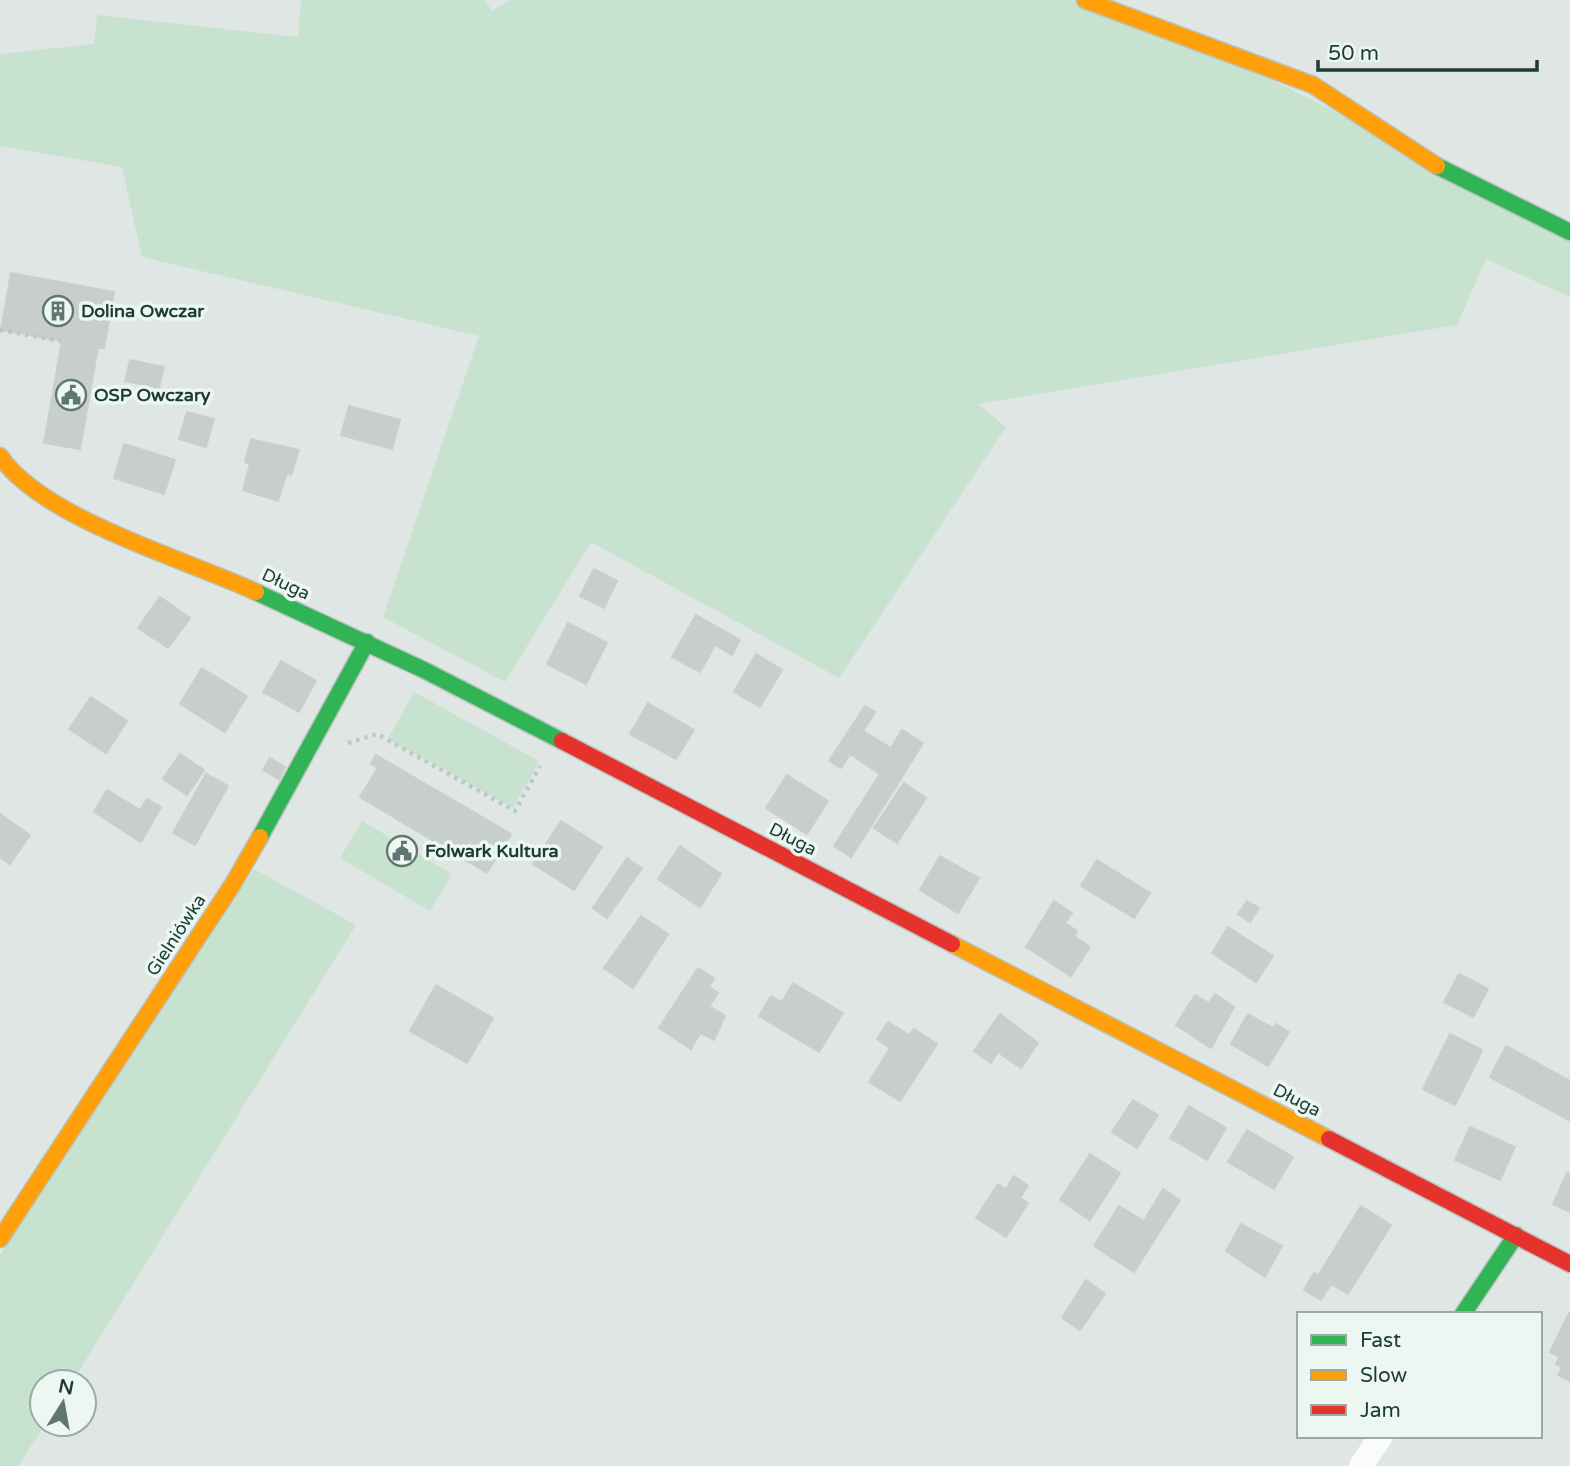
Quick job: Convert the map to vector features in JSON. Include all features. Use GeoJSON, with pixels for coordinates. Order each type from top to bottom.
{"type":"FeatureCollection","features":[{"type":"Feature","properties":{"kind":"street"},"geometry":{"type":"LineString","coordinates":[[1085,0],[1313,86],[1438,167],[1570,232]]}},
{"type":"Feature","properties":{"kind":"street","name":"Długa"},"geometry":{"type":"LineString","coordinates":[[0,456],[11,472],[47,499],[100,526],[204,568],[367,642],[1570,1264]]}},
{"type":"Feature","properties":{"kind":"street","name":"Gielniówka"},"geometry":{"type":"LineString","coordinates":[[0,1239],[233,884],[304,761],[367,642]]}},
{"type":"Feature","properties":{"kind":"street"},"geometry":{"type":"LineString","coordinates":[[1464,1312],[1516,1235]]}},
{"type":"Feature","properties":{"kind":"street"},"geometry":{"type":"LineString","coordinates":[[1361,1466],[1380,1438]]}},
{"type":"Feature","properties":{"kind":"path"},"geometry":{"type":"LineString","coordinates":[[0,330],[61,341]]}},
{"type":"Feature","properties":{"kind":"path"},"geometry":{"type":"LineString","coordinates":[[342,754],[348,743],[377,734],[515,811],[545,758]]}},
{"type":"Feature","properties":{"kind":"green space"},"geometry":{"type":"Polygon","coordinates":[[[301,0],[485,0],[492,11],[510,0],[1113,0],[1570,230],[1570,297],[1486,259],[1457,325],[978,404],[1006,427],[839,678],[591,542],[505,682],[383,617],[479,336],[142,257],[122,167],[0,146],[0,54],[94,44],[97,15],[298,37],[301,0]]]}},
{"type":"Feature","properties":{"kind":"green space"},"geometry":{"type":"Polygon","coordinates":[[[414,692],[539,761],[513,808],[388,739],[414,692]]]}},
{"type":"Feature","properties":{"kind":"green space"},"geometry":{"type":"Polygon","coordinates":[[[362,821],[452,874],[430,911],[340,858],[362,821]]]}},
{"type":"Feature","properties":{"kind":"green space"},"geometry":{"type":"Polygon","coordinates":[[[254,869],[356,925],[81,1368],[28,1368],[28,1438],[36,1438],[18,1466],[0,1466],[0,1255],[254,869]]]}},
{"type":"Feature","properties":{"kind":"building","name":"Dolina Owczar"},"geometry":{"type":"Polygon","coordinates":[[[11,273],[114,292],[104,348],[1,330],[11,273]]]}},
{"type":"Feature","properties":{"kind":"building","name":"OSP Owczary"},"geometry":{"type":"Polygon","coordinates":[[[62,341],[98,347],[80,449],[44,443],[62,341]]]}},
{"type":"Feature","properties":{"kind":"building"},"geometry":{"type":"Polygon","coordinates":[[[130,360],[164,367],[159,388],[125,381],[130,360]]]}},
{"type":"Feature","properties":{"kind":"building"},"geometry":{"type":"Polygon","coordinates":[[[349,406],[400,420],[392,449],[341,435],[349,406]]]}},
{"type":"Feature","properties":{"kind":"building"},"geometry":{"type":"Polygon","coordinates":[[[187,412],[214,419],[206,447],[179,439],[187,412]]]}},
{"type":"Feature","properties":{"kind":"building"},"geometry":{"type":"Polygon","coordinates":[[[251,439],[299,450],[291,475],[287,473],[278,501],[243,490],[250,464],[245,462],[251,439]]]}},
{"type":"Feature","properties":{"kind":"building"},"geometry":{"type":"Polygon","coordinates":[[[124,444],[175,460],[164,494],[114,478],[124,444]]]}},
{"type":"Feature","properties":{"kind":"building"},"geometry":{"type":"Polygon","coordinates":[[[594,569],[617,581],[604,608],[580,596],[594,569]]]}},
{"type":"Feature","properties":{"kind":"building"},"geometry":{"type":"Polygon","coordinates":[[[160,597],[190,618],[168,648],[138,628],[160,597]]]}},
{"type":"Feature","properties":{"kind":"building"},"geometry":{"type":"Polygon","coordinates":[[[696,615],[740,640],[732,655],[715,645],[700,672],[672,657],[696,615]]]}},
{"type":"Feature","properties":{"kind":"building"},"geometry":{"type":"Polygon","coordinates":[[[568,623],[607,643],[586,684],[547,664],[568,623]]]}},
{"type":"Feature","properties":{"kind":"building"},"geometry":{"type":"Polygon","coordinates":[[[756,654],[782,670],[760,707],[734,692],[756,654]]]}},
{"type":"Feature","properties":{"kind":"building"},"geometry":{"type":"Polygon","coordinates":[[[281,661],[316,681],[299,712],[263,692],[281,661]]]}},
{"type":"Feature","properties":{"kind":"building"},"geometry":{"type":"Polygon","coordinates":[[[202,668],[247,696],[225,732],[180,704],[202,668]]]}},
{"type":"Feature","properties":{"kind":"building"},"geometry":{"type":"Polygon","coordinates":[[[91,697],[127,721],[106,753],[69,729],[91,697]]]}},
{"type":"Feature","properties":{"kind":"building"},"geometry":{"type":"Polygon","coordinates":[[[648,703],[694,730],[676,759],[630,734],[648,703]]]}},
{"type":"Feature","properties":{"kind":"building"},"geometry":{"type":"Polygon","coordinates":[[[865,706],[875,712],[863,731],[891,748],[902,730],[923,743],[897,785],[850,754],[841,768],[829,761],[865,706]]]}},
{"type":"Feature","properties":{"kind":"building"},"geometry":{"type":"Polygon","coordinates":[[[180,754],[204,770],[187,795],[163,779],[180,754]]]}},
{"type":"Feature","properties":{"kind":"building"},"geometry":{"type":"Polygon","coordinates":[[[376,755],[511,834],[487,873],[360,797],[378,768],[371,764],[376,755]]]}},
{"type":"Feature","properties":{"kind":"building"},"geometry":{"type":"Polygon","coordinates":[[[270,758],[285,767],[279,779],[263,770],[270,758]]]}},
{"type":"Feature","properties":{"kind":"building"},"geometry":{"type":"Polygon","coordinates":[[[206,774],[228,786],[195,845],[173,833],[206,774]]]}},
{"type":"Feature","properties":{"kind":"building"},"geometry":{"type":"Polygon","coordinates":[[[880,774],[897,785],[851,857],[834,846],[880,774]]]}},
{"type":"Feature","properties":{"kind":"building"},"geometry":{"type":"Polygon","coordinates":[[[787,775],[828,801],[807,834],[766,808],[787,775]]]}},
{"type":"Feature","properties":{"kind":"building"},"geometry":{"type":"Polygon","coordinates":[[[904,783],[926,798],[897,843],[874,828],[904,783]]]}},
{"type":"Feature","properties":{"kind":"building"},"geometry":{"type":"Polygon","coordinates":[[[107,790],[140,810],[147,799],[161,807],[141,842],[94,812],[107,790]]]}},
{"type":"Feature","properties":{"kind":"building"},"geometry":{"type":"Polygon","coordinates":[[[0,814],[30,835],[10,864],[0,857],[0,814]]]}},
{"type":"Feature","properties":{"kind":"building"},"geometry":{"type":"Polygon","coordinates":[[[561,821],[602,847],[574,890],[533,864],[561,821]]]}},
{"type":"Feature","properties":{"kind":"building"},"geometry":{"type":"Polygon","coordinates":[[[680,846],[721,874],[700,907],[658,879],[680,846]]]}},
{"type":"Feature","properties":{"kind":"building"},"geometry":{"type":"Polygon","coordinates":[[[940,856],[979,878],[958,913],[920,890],[940,856]]]}},
{"type":"Feature","properties":{"kind":"building"},"geometry":{"type":"Polygon","coordinates":[[[627,858],[642,868],[607,918],[593,908],[627,858]]]}},
{"type":"Feature","properties":{"kind":"building"},"geometry":{"type":"Polygon","coordinates":[[[1097,860],[1150,893],[1134,918],[1081,886],[1097,860]]]}},
{"type":"Feature","properties":{"kind":"building"},"geometry":{"type":"Polygon","coordinates":[[[1054,901],[1072,913],[1065,923],[1077,931],[1074,936],[1090,947],[1071,976],[1026,947],[1054,901]]]}},
{"type":"Feature","properties":{"kind":"building"},"geometry":{"type":"Polygon","coordinates":[[[1247,901],[1259,908],[1250,922],[1238,914],[1247,901]]]}},
{"type":"Feature","properties":{"kind":"building"},"geometry":{"type":"Polygon","coordinates":[[[641,916],[668,934],[633,988],[604,968],[641,916]]]}},
{"type":"Feature","properties":{"kind":"building"},"geometry":{"type":"Polygon","coordinates":[[[1228,927],[1273,956],[1256,982],[1212,953],[1228,927]]]}},
{"type":"Feature","properties":{"kind":"building"},"geometry":{"type":"Polygon","coordinates":[[[698,968],[714,978],[709,987],[718,993],[709,1006],[725,1016],[714,1040],[700,1033],[691,1049],[659,1028],[698,968]]]}},
{"type":"Feature","properties":{"kind":"building"},"geometry":{"type":"Polygon","coordinates":[[[1459,974],[1488,989],[1473,1017],[1444,1002],[1459,974]]]}},
{"type":"Feature","properties":{"kind":"building"},"geometry":{"type":"Polygon","coordinates":[[[793,983],[843,1013],[819,1052],[759,1016],[771,996],[782,1002],[793,983]]]}},
{"type":"Feature","properties":{"kind":"building"},"geometry":{"type":"Polygon","coordinates":[[[436,985],[493,1018],[467,1063],[410,1031],[436,985]]]}},
{"type":"Feature","properties":{"kind":"building"},"geometry":{"type":"Polygon","coordinates":[[[1215,994],[1234,1007],[1211,1048],[1176,1025],[1195,995],[1209,1003],[1215,994]]]}},
{"type":"Feature","properties":{"kind":"building"},"geometry":{"type":"Polygon","coordinates":[[[1000,1014],[1038,1043],[1021,1068],[998,1052],[991,1063],[974,1051],[1000,1014]]]}},
{"type":"Feature","properties":{"kind":"building"},"geometry":{"type":"Polygon","coordinates":[[[1248,1014],[1273,1028],[1276,1024],[1289,1032],[1268,1066],[1231,1044],[1248,1014]]]}},
{"type":"Feature","properties":{"kind":"building"},"geometry":{"type":"Polygon","coordinates":[[[888,1022],[909,1035],[914,1029],[937,1044],[900,1101],[869,1082],[890,1048],[877,1039],[888,1022]]]}},
{"type":"Feature","properties":{"kind":"building"},"geometry":{"type":"Polygon","coordinates":[[[1450,1034],[1482,1050],[1473,1070],[1440,1054],[1450,1034]]]}},
{"type":"Feature","properties":{"kind":"building"},"geometry":{"type":"Polygon","coordinates":[[[1506,1046],[1570,1081],[1569,1120],[1490,1077],[1506,1046]]]}},
{"type":"Feature","properties":{"kind":"building"},"geometry":{"type":"Polygon","coordinates":[[[1440,1054],[1473,1070],[1455,1105],[1423,1089],[1440,1054]]]}},
{"type":"Feature","properties":{"kind":"building"},"geometry":{"type":"Polygon","coordinates":[[[1133,1100],[1158,1115],[1137,1148],[1112,1132],[1133,1100]]]}},
{"type":"Feature","properties":{"kind":"building"},"geometry":{"type":"Polygon","coordinates":[[[1189,1106],[1226,1128],[1207,1160],[1170,1138],[1189,1106]]]}},
{"type":"Feature","properties":{"kind":"building"},"geometry":{"type":"Polygon","coordinates":[[[1470,1127],[1515,1147],[1500,1180],[1455,1160],[1470,1127]]]}},
{"type":"Feature","properties":{"kind":"building"},"geometry":{"type":"Polygon","coordinates":[[[1247,1130],[1293,1157],[1274,1189],[1228,1162],[1247,1130]]]}},
{"type":"Feature","properties":{"kind":"building"},"geometry":{"type":"Polygon","coordinates":[[[1090,1154],[1120,1173],[1090,1220],[1060,1200],[1090,1154]]]}},
{"type":"Feature","properties":{"kind":"building"},"geometry":{"type":"Polygon","coordinates":[[[1567,1173],[1570,1174],[1570,1212],[1553,1204],[1567,1173]]]}},
{"type":"Feature","properties":{"kind":"building"},"geometry":{"type":"Polygon","coordinates":[[[1014,1176],[1028,1186],[1020,1198],[1028,1203],[1006,1237],[976,1218],[998,1184],[1006,1189],[1014,1176]]]}},
{"type":"Feature","properties":{"kind":"building"},"geometry":{"type":"Polygon","coordinates":[[[1163,1189],[1180,1200],[1160,1231],[1144,1221],[1163,1189]]]}},
{"type":"Feature","properties":{"kind":"building"},"geometry":{"type":"Polygon","coordinates":[[[1119,1206],[1160,1231],[1134,1272],[1094,1246],[1119,1206]]]}},
{"type":"Feature","properties":{"kind":"building"},"geometry":{"type":"Polygon","coordinates":[[[1361,1206],[1391,1225],[1348,1294],[1318,1276],[1361,1206]]]}},
{"type":"Feature","properties":{"kind":"building"},"geometry":{"type":"Polygon","coordinates":[[[1241,1224],[1282,1246],[1265,1277],[1226,1251],[1241,1224]]]}},
{"type":"Feature","properties":{"kind":"building"},"geometry":{"type":"Polygon","coordinates":[[[1314,1273],[1331,1284],[1321,1300],[1304,1290],[1314,1273]]]}},
{"type":"Feature","properties":{"kind":"building"},"geometry":{"type":"Polygon","coordinates":[[[1086,1280],[1105,1294],[1080,1330],[1062,1318],[1086,1280]]]}},
{"type":"Feature","properties":{"kind":"building"},"geometry":{"type":"Polygon","coordinates":[[[1569,1313],[1570,1381],[1558,1375],[1562,1367],[1556,1364],[1559,1357],[1550,1352],[1569,1313]]]}},
{"type":"Feature","properties":{"kind":"traffic: fast"},"geometry":{"type":"LineString","coordinates":[[1437,166],[1570,232]]}},
{"type":"Feature","properties":{"kind":"traffic: fast"},"geometry":{"type":"LineString","coordinates":[[256,592],[424,670],[562,741]]}},
{"type":"Feature","properties":{"kind":"traffic: fast"},"geometry":{"type":"LineString","coordinates":[[260,837],[367,642]]}},
{"type":"Feature","properties":{"kind":"traffic: fast"},"geometry":{"type":"LineString","coordinates":[[1464,1312],[1516,1235]]}},
{"type":"Feature","properties":{"kind":"traffic: slow"},"geometry":{"type":"LineString","coordinates":[[1085,0],[1313,85],[1437,166]]}},
{"type":"Feature","properties":{"kind":"traffic: slow"},"geometry":{"type":"LineString","coordinates":[[0,456],[20,479],[81,518],[256,592]]}},
{"type":"Feature","properties":{"kind":"traffic: slow"},"geometry":{"type":"LineString","coordinates":[[0,1239],[233,884],[260,837]]}},
{"type":"Feature","properties":{"kind":"traffic: slow"},"geometry":{"type":"LineString","coordinates":[[952,944],[1329,1139]]}},
{"type":"Feature","properties":{"kind":"traffic: jam"},"geometry":{"type":"LineString","coordinates":[[562,741],[952,944]]}},
{"type":"Feature","properties":{"kind":"traffic: jam"},"geometry":{"type":"LineString","coordinates":[[1329,1139],[1570,1264]]}},
{"type":"Feature","properties":{"kind":"place","name":"Dolina Owczar"},"geometry":{"type":"Point","coordinates":[58,311]}},
{"type":"Feature","properties":{"kind":"place","name":"OSP Owczary"},"geometry":{"type":"Point","coordinates":[71,395]}},
{"type":"Feature","properties":{"kind":"place","name":"Folwark Kultura"},"geometry":{"type":"Point","coordinates":[402,851]}}]}
